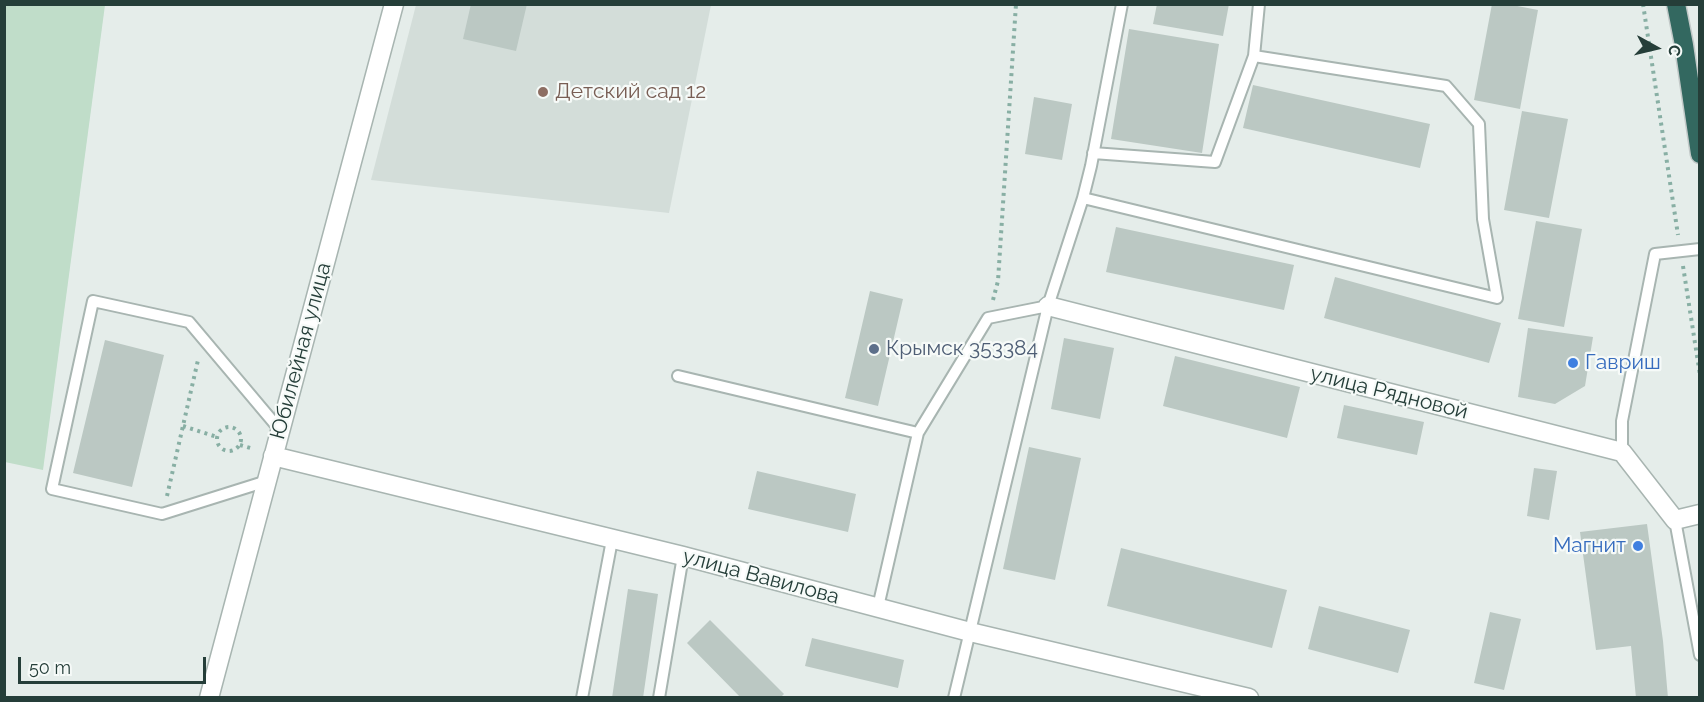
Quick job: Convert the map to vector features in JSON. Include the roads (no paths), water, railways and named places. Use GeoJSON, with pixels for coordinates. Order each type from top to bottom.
{"type":"FeatureCollection","features":[{"type":"Feature","properties":{"kind":"highway"},"geometry":{"type":"LineString","coordinates":[[1676,4],[1700,154]]}},
{"type":"Feature","properties":{"kind":"street","name":"Юбилейная улица"},"geometry":{"type":"LineString","coordinates":[[208,698],[394,4]]}},
{"type":"Feature","properties":{"kind":"street","name":"улица Рядновой"},"geometry":{"type":"LineString","coordinates":[[1048,306],[1622,452]]}},
{"type":"Feature","properties":{"kind":"street"},"geometry":{"type":"LineString","coordinates":[[1622,452],[1675,520],[1700,514]]}},
{"type":"Feature","properties":{"kind":"street","name":"улица Вавилова"},"geometry":{"type":"LineString","coordinates":[[273,456],[683,556],[970,632],[1249,698]]}},
{"type":"Feature","properties":{"kind":"lane"},"geometry":{"type":"LineString","coordinates":[[954,698],[1048,306],[1083,198],[1094,153],[1122,4]]}},
{"type":"Feature","properties":{"kind":"lane"},"geometry":{"type":"LineString","coordinates":[[1094,153],[1215,162],[1254,56],[1259,4]]}},
{"type":"Feature","properties":{"kind":"lane"},"geometry":{"type":"LineString","coordinates":[[1083,198],[1497,298],[1484,219],[1479,124],[1446,86],[1254,56]]}},
{"type":"Feature","properties":{"kind":"lane"},"geometry":{"type":"LineString","coordinates":[[1622,452],[1622,422],[1655,254],[1700,249]]}},
{"type":"Feature","properties":{"kind":"lane"},"geometry":{"type":"LineString","coordinates":[[267,481],[162,514],[52,489],[93,301],[189,322],[280,430]]}},
{"type":"Feature","properties":{"kind":"lane"},"geometry":{"type":"LineString","coordinates":[[878,607],[918,433],[988,318],[1048,306]]}},
{"type":"Feature","properties":{"kind":"lane"},"geometry":{"type":"LineString","coordinates":[[678,376],[918,433]]}},
{"type":"Feature","properties":{"kind":"lane"},"geometry":{"type":"LineString","coordinates":[[1675,520],[1700,654]]}},
{"type":"Feature","properties":{"kind":"lane"},"geometry":{"type":"LineString","coordinates":[[582,698],[612,540]]}},
{"type":"Feature","properties":{"kind":"lane"},"geometry":{"type":"LineString","coordinates":[[659,698],[683,556]]}},
{"type":"Feature","properties":{"kind":"place","name":"Детский сад 12"},"geometry":{"type":"Point","coordinates":[543,92]}},
{"type":"Feature","properties":{"kind":"place","name":"Крымск 353384"},"geometry":{"type":"Point","coordinates":[874,349]}},
{"type":"Feature","properties":{"kind":"place","name":"Гавриш"},"geometry":{"type":"Point","coordinates":[1573,363]}},
{"type":"Feature","properties":{"kind":"place","name":"Магнит"},"geometry":{"type":"Point","coordinates":[1638,546]}}]}
